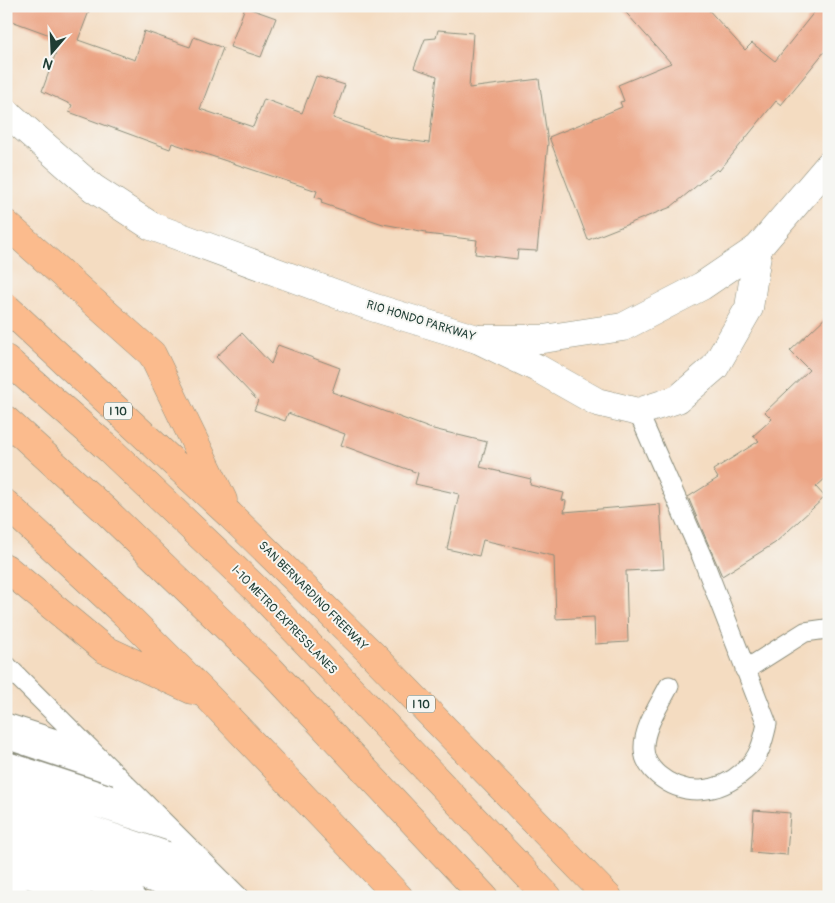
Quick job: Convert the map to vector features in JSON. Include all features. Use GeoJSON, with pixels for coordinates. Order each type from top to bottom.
{"type":"FeatureCollection","features":[{"type":"Feature","properties":{"kind":"highway"},"geometry":{"type":"LineString","coordinates":[[6,224],[152,354],[230,515]]}},
{"type":"Feature","properties":{"kind":"highway","name":"SAN BERNARDINO FREEWAY"},"geometry":{"type":"LineString","coordinates":[[6,307],[230,515],[373,655],[608,897]]}},
{"type":"Feature","properties":{"kind":"highway","name":"I-10 METRO EXPRESSLANES"},"geometry":{"type":"LineString","coordinates":[[6,359],[109,449],[254,587],[548,897]]}},
{"type":"Feature","properties":{"kind":"highway"},"geometry":{"type":"LineString","coordinates":[[6,420],[105,510],[270,669],[484,897]]}},
{"type":"Feature","properties":{"kind":"highway"},"geometry":{"type":"LineString","coordinates":[[6,504],[125,614],[209,698],[399,897]]}},
{"type":"Feature","properties":{"kind":"highway"},"geometry":{"type":"LineString","coordinates":[[6,568],[104,649],[209,698]]}},
{"type":"Feature","properties":{"kind":"street","name":"RIO HONDO PARKWAY"},"geometry":{"type":"LineString","coordinates":[[6,112],[93,188],[151,226],[372,307],[477,339],[543,339],[623,327],[702,286],[758,248],[829,165]]}},
{"type":"Feature","properties":{"kind":"street"},"geometry":{"type":"LineString","coordinates":[[477,339],[537,368],[597,402],[638,412],[678,399],[715,367],[749,308],[758,248]]}},
{"type":"Feature","properties":{"kind":"lane"},"geometry":{"type":"LineString","coordinates":[[638,412],[702,557],[766,724],[762,749],[745,771],[721,786],[698,791],[671,786],[649,768],[644,749],[649,725],[669,686]]}},
{"type":"Feature","properties":{"kind":"lane"},"geometry":{"type":"LineString","coordinates":[[746,670],[805,632],[826,629],[829,631]]}},
{"type":"Feature","properties":{"kind":"lane"},"geometry":{"type":"LineString","coordinates":[[6,665],[175,833],[211,880]]}},
{"type":"Feature","properties":{"kind":"lane"},"geometry":{"type":"LineString","coordinates":[[6,723],[93,751]]}},
{"type":"Feature","properties":{"kind":"lane"},"geometry":{"type":"LineString","coordinates":[[6,739],[117,776]]}},
{"type":"Feature","properties":{"kind":"lane"},"geometry":{"type":"LineString","coordinates":[[6,761],[150,808]]}},
{"type":"Feature","properties":{"kind":"lane"},"geometry":{"type":"LineString","coordinates":[[6,778],[175,833]]}},
{"type":"Feature","properties":{"kind":"lane"},"geometry":{"type":"LineString","coordinates":[[6,797],[211,880],[236,894]]}},
{"type":"Feature","properties":{"kind":"lane"},"geometry":{"type":"LineString","coordinates":[[6,816],[211,880]]}},
{"type":"Feature","properties":{"kind":"lane"},"geometry":{"type":"LineString","coordinates":[[6,834],[196,897]]}},
{"type":"Feature","properties":{"kind":"lane"},"geometry":{"type":"LineString","coordinates":[[6,854],[136,897]]}},
{"type":"Feature","properties":{"kind":"lane"},"geometry":{"type":"LineString","coordinates":[[6,871],[82,897]]}},
{"type":"Feature","properties":{"kind":"lane"},"geometry":{"type":"LineString","coordinates":[[6,891],[23,897]]}},
{"type":"Feature","properties":{"kind":"building"},"geometry":{"type":"Polygon","coordinates":[[[6,6],[91,6],[78,40],[135,60],[144,31],[190,47],[194,37],[223,48],[200,109],[253,127],[264,99],[302,113],[316,76],[345,85],[333,118],[392,138],[429,143],[437,76],[414,68],[425,39],[436,38],[438,30],[473,33],[469,88],[539,79],[548,143],[537,251],[518,250],[517,259],[475,254],[477,240],[426,234],[426,232],[383,224],[321,203],[322,199],[315,197],[317,191],[172,143],[170,149],[69,112],[72,105],[42,91],[61,39],[6,19],[6,6]]]}},
{"type":"Feature","properties":{"kind":"building"},"geometry":{"type":"Polygon","coordinates":[[[620,6],[705,6],[745,50],[752,43],[775,61],[819,6],[829,6],[829,46],[781,105],[776,101],[719,171],[717,169],[671,207],[588,240],[549,137],[622,107],[620,102],[624,101],[618,85],[671,63],[620,6]]]}},
{"type":"Feature","properties":{"kind":"building"},"geometry":{"type":"Polygon","coordinates":[[[245,7],[276,18],[261,57],[230,47],[245,7]]]}},
{"type":"Feature","properties":{"kind":"building"},"geometry":{"type":"Polygon","coordinates":[[[829,314],[829,475],[816,487],[825,497],[775,543],[722,576],[688,497],[718,478],[713,470],[759,441],[753,436],[772,419],[765,412],[809,370],[790,351],[829,314]]]}},
{"type":"Feature","properties":{"kind":"building"},"geometry":{"type":"Polygon","coordinates":[[[242,333],[271,364],[278,345],[340,368],[332,392],[429,428],[487,442],[480,467],[531,479],[530,485],[564,493],[562,500],[566,501],[564,512],[660,504],[664,569],[626,571],[628,642],[595,644],[594,617],[556,619],[554,556],[483,540],[479,556],[447,549],[459,494],[415,484],[418,473],[341,445],[345,434],[288,413],[285,421],[254,410],[258,401],[216,357],[242,333]]]}},
{"type":"Feature","properties":{"kind":"building"},"geometry":{"type":"Polygon","coordinates":[[[754,810],[790,813],[787,855],[751,852],[754,810]]]}}]}
